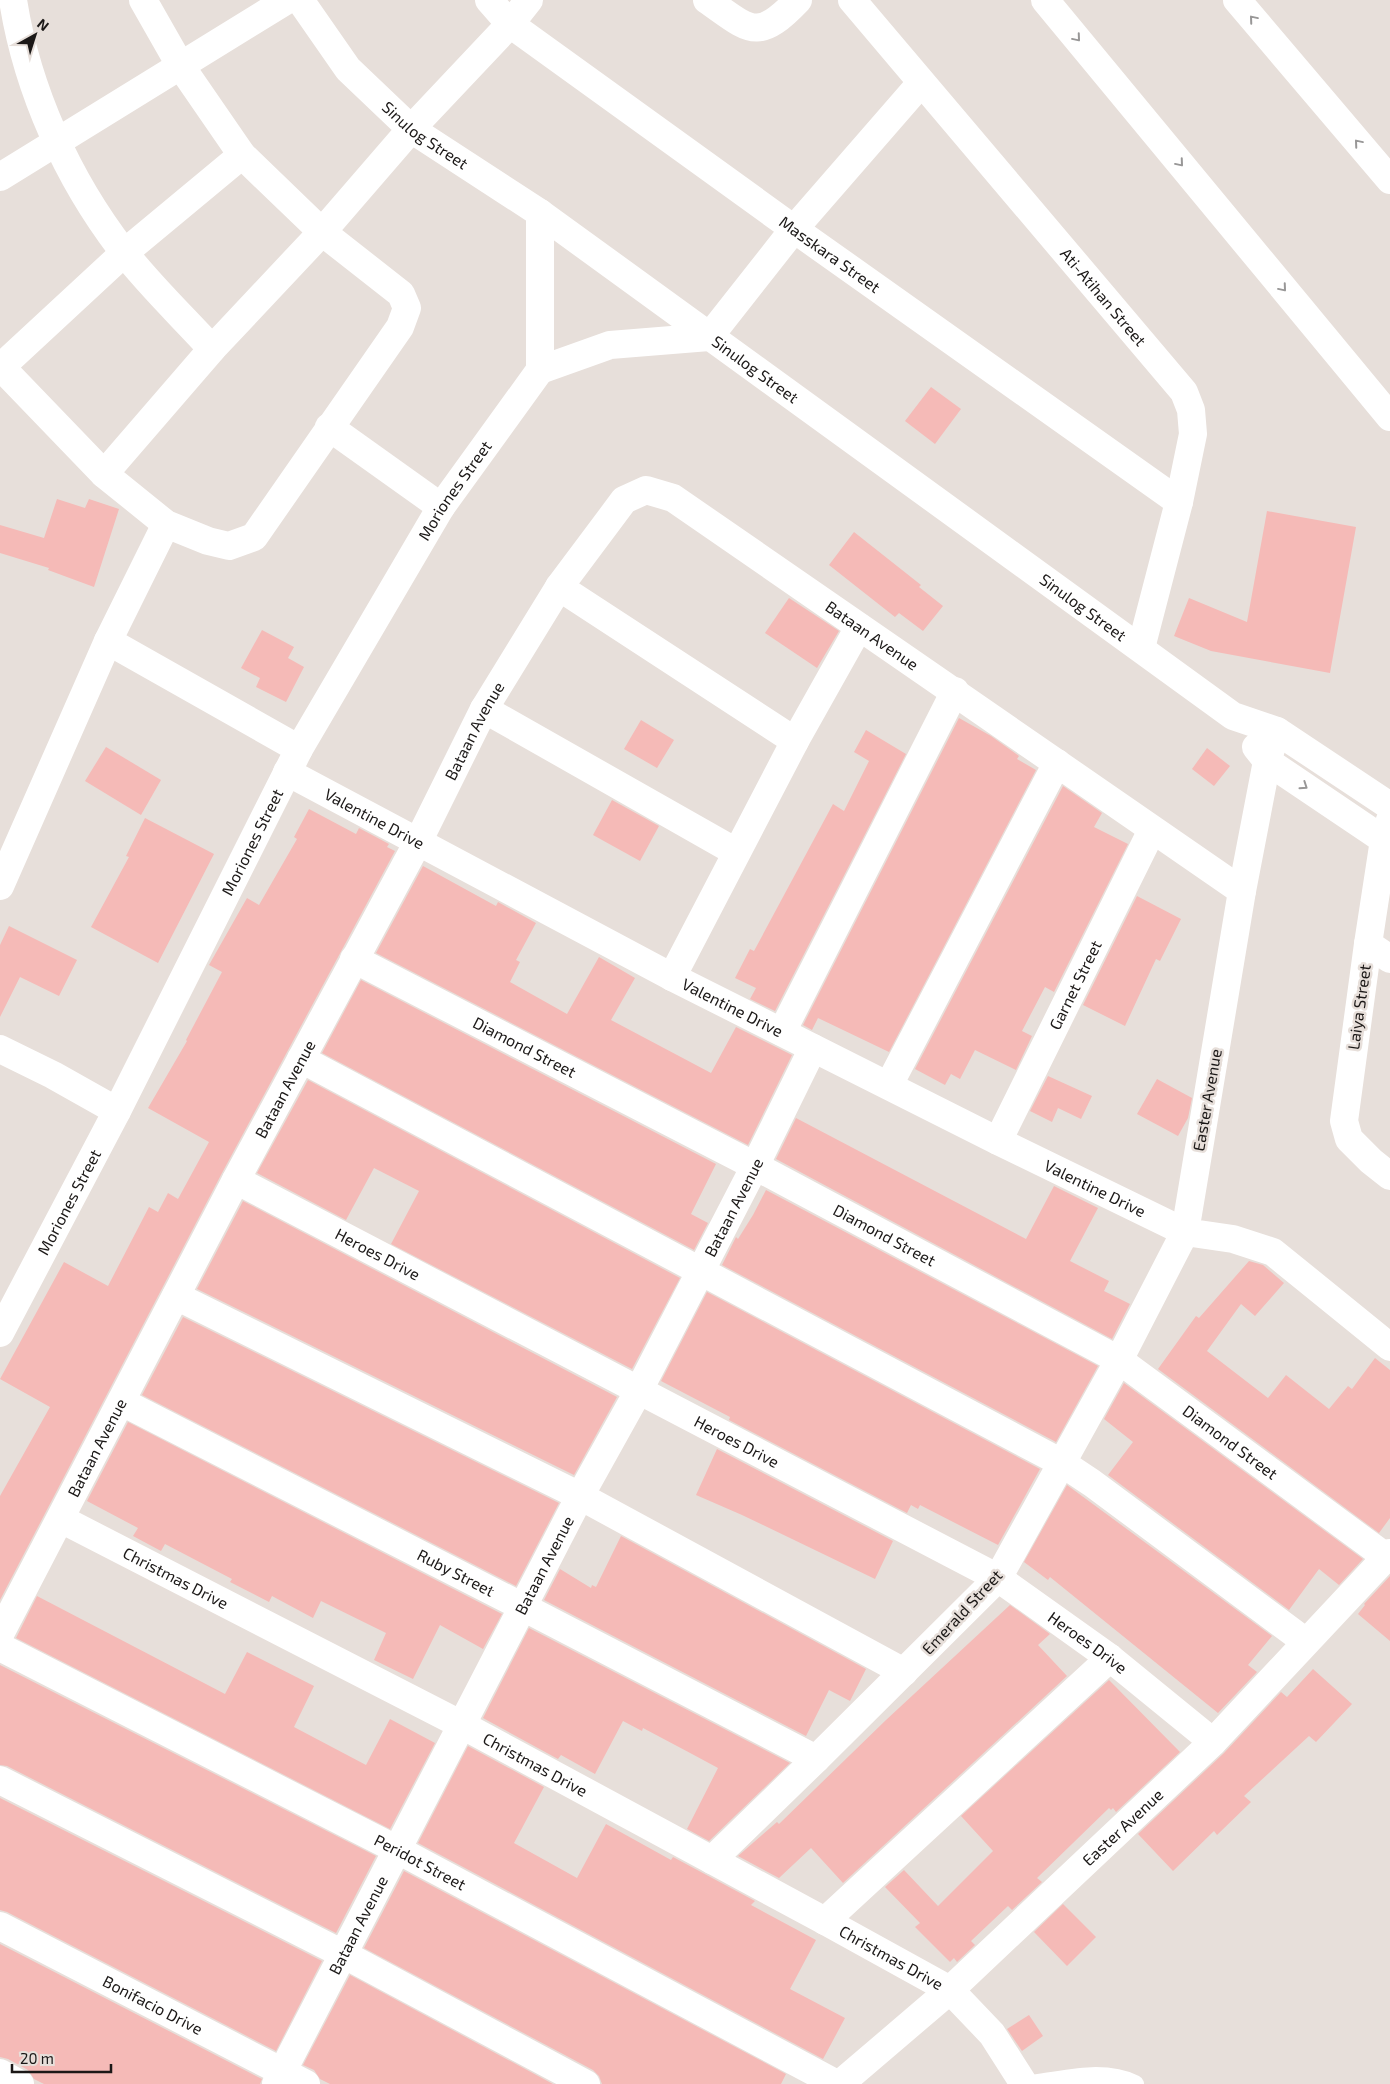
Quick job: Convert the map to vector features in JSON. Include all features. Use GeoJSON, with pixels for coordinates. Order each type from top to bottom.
{"type":"FeatureCollection","features":[{"type":"Feature","properties":{"kind":"street"},"geometry":{"type":"LineString","coordinates":[[13,0],[28,65],[55,142],[101,222],[124,253],[212,349]]}},
{"type":"Feature","properties":{"kind":"street"},"geometry":{"type":"LineString","coordinates":[[142,0],[180,65],[242,155],[322,232],[401,294],[407,308],[400,327],[254,537],[229,546],[208,541],[166,524],[104,474],[0,367],[124,253],[242,155]]}},
{"type":"Feature","properties":{"kind":"street"},"geometry":{"type":"LineString","coordinates":[[0,177],[287,0]]}},
{"type":"Feature","properties":{"kind":"street","name":"Sinulog Street"},"geometry":{"type":"LineString","coordinates":[[300,0],[348,69],[411,129],[540,213],[709,337],[1142,648],[1233,716]]}},
{"type":"Feature","properties":{"kind":"street","name":"Masskara Street"},"geometry":{"type":"LineString","coordinates":[[489,0],[510,24],[794,229],[1179,502]]}},
{"type":"Feature","properties":{"kind":"street"},"geometry":{"type":"LineString","coordinates":[[104,474],[212,349],[322,232],[411,129],[510,24],[529,0]]}},
{"type":"Feature","properties":{"kind":"street"},"geometry":{"type":"LineString","coordinates":[[707,0],[745,27],[764,28],[784,15],[798,0]]}},
{"type":"Feature","properties":{"kind":"street","name":"Ati-Atihan Street"},"geometry":{"type":"LineString","coordinates":[[852,0],[1184,392],[1191,410],[1193,434],[1179,502],[1142,648]]}},
{"type":"Feature","properties":{"kind":"street"},"geometry":{"type":"LineString","coordinates":[[1046,0],[1390,417]]}},
{"type":"Feature","properties":{"kind":"street"},"geometry":{"type":"LineString","coordinates":[[1237,0],[1390,180]]}},
{"type":"Feature","properties":{"kind":"street"},"geometry":{"type":"LineString","coordinates":[[540,213],[540,370],[610,345],[709,337],[794,229],[921,83]]}},
{"type":"Feature","properties":{"kind":"street","name":"Moriones Street"},"geometry":{"type":"LineString","coordinates":[[0,1333],[117,1111],[293,760],[441,506],[540,370]]}},
{"type":"Feature","properties":{"kind":"street"},"geometry":{"type":"LineString","coordinates":[[329,427],[441,506]]}},
{"type":"Feature","properties":{"kind":"street","name":"Bataan Avenue"},"geometry":{"type":"LineString","coordinates":[[0,1634],[236,1180],[419,840],[484,709],[559,587],[624,500],[646,490],[673,498],[1242,891]]}},
{"type":"Feature","properties":{"kind":"street"},"geometry":{"type":"LineString","coordinates":[[0,886],[108,641],[166,524]]}},
{"type":"Feature","properties":{"kind":"street"},"geometry":{"type":"LineString","coordinates":[[559,587],[795,741]]}},
{"type":"Feature","properties":{"kind":"street"},"geometry":{"type":"LineString","coordinates":[[672,977],[795,741],[859,627]]}},
{"type":"Feature","properties":{"kind":"street","name":"Valentine Drive"},"geometry":{"type":"LineString","coordinates":[[108,641],[419,840],[672,977],[998,1141],[1185,1232]]}},
{"type":"Feature","properties":{"kind":"street"},"geometry":{"type":"LineString","coordinates":[[782,1032],[955,692]]}},
{"type":"Feature","properties":{"kind":"street"},"geometry":{"type":"LineString","coordinates":[[484,709],[736,852]]}},
{"type":"Feature","properties":{"kind":"street"},"geometry":{"type":"LineString","coordinates":[[1233,716],[1277,731],[1390,806]]}},
{"type":"Feature","properties":{"kind":"street"},"geometry":{"type":"LineString","coordinates":[[1233,716],[1267,761],[1388,834]]}},
{"type":"Feature","properties":{"kind":"street","name":"Easter Avenue"},"geometry":{"type":"LineString","coordinates":[[1185,1232],[1242,891],[1267,761],[1277,731]]}},
{"type":"Feature","properties":{"kind":"street"},"geometry":{"type":"LineString","coordinates":[[889,1085],[1057,763]]}},
{"type":"Feature","properties":{"kind":"street","name":"Garnet Street"},"geometry":{"type":"LineString","coordinates":[[998,1141],[1152,830]]}},
{"type":"Feature","properties":{"kind":"street","name":"Laiya Street"},"geometry":{"type":"LineString","coordinates":[[1388,834],[1379,952],[1344,1121],[1349,1139],[1371,1161],[1390,1176]]}},
{"type":"Feature","properties":{"kind":"street","name":"Diamond Street"},"geometry":{"type":"LineString","coordinates":[[354,959],[755,1166],[1119,1360],[1388,1555]]}},
{"type":"Feature","properties":{"kind":"street","name":"Bataan Avenue"},"geometry":{"type":"LineString","coordinates":[[288,2080],[344,1954],[396,1849],[462,1726],[580,1496],[639,1390],[755,1166],[813,1048]]}},
{"type":"Feature","properties":{"kind":"street"},"geometry":{"type":"LineString","coordinates":[[0,1049],[53,1075],[117,1111]]}},
{"type":"Feature","properties":{"kind":"street"},"geometry":{"type":"LineString","coordinates":[[301,1059],[1062,1463],[1100,1488],[1306,1642]]}},
{"type":"Feature","properties":{"kind":"street","name":"Heroes Drive"},"geometry":{"type":"LineString","coordinates":[[236,1180],[998,1578],[1110,1658],[1213,1742]]}},
{"type":"Feature","properties":{"kind":"street"},"geometry":{"type":"LineString","coordinates":[[1185,1232],[1233,1239],[1273,1252],[1390,1347]]}},
{"type":"Feature","properties":{"kind":"street","name":"Emerald Street"},"geometry":{"type":"LineString","coordinates":[[712,1860],[998,1578],[1119,1360],[1185,1232]]}},
{"type":"Feature","properties":{"kind":"street"},"geometry":{"type":"LineString","coordinates":[[176,1296],[580,1496],[904,1672]]}},
{"type":"Feature","properties":{"kind":"street","name":"Ruby Street"},"geometry":{"type":"LineString","coordinates":[[122,1402],[816,1759]]}},
{"type":"Feature","properties":{"kind":"street","name":"Christmas Drive"},"geometry":{"type":"LineString","coordinates":[[61,1519],[462,1726],[950,1990],[992,2034],[1024,2084]]}},
{"type":"Feature","properties":{"kind":"street","name":"Easter Avenue"},"geometry":{"type":"LineString","coordinates":[[839,2084],[950,1990],[1213,1742],[1388,1555]]}},
{"type":"Feature","properties":{"kind":"street","name":"Peridot Street"},"geometry":{"type":"LineString","coordinates":[[0,1647],[396,1849],[839,2084]]}},
{"type":"Feature","properties":{"kind":"street"},"geometry":{"type":"LineString","coordinates":[[824,1921],[1110,1658]]}},
{"type":"Feature","properties":{"kind":"street"},"geometry":{"type":"LineString","coordinates":[[0,1780],[344,1954],[586,2084]]}},
{"type":"Feature","properties":{"kind":"street","name":"Bonifacio Drive"},"geometry":{"type":"LineString","coordinates":[[0,1926],[288,2080]]}},
{"type":"Feature","properties":{"kind":"street"},"geometry":{"type":"LineString","coordinates":[[0,2074],[20,2084]]}},
{"type":"Feature","properties":{"kind":"lane"},"geometry":{"type":"LineString","coordinates":[[1033,2084],[1070,2078],[1109,2076],[1134,2084]]}},
{"type":"Feature","properties":{"kind":"building"},"geometry":{"type":"Polygon","coordinates":[[[931,387],[961,409],[935,444],[905,421],[931,387]]]}},
{"type":"Feature","properties":{"kind":"building"},"geometry":{"type":"Polygon","coordinates":[[[57,499],[85,508],[89,499],[119,509],[94,587],[48,570],[49,568],[0,553],[0,525],[44,538],[57,499]]]}},
{"type":"Feature","properties":{"kind":"building"},"geometry":{"type":"Polygon","coordinates":[[[1267,511],[1356,527],[1330,673],[1211,651],[1174,636],[1189,598],[1247,622],[1267,511]]]}},
{"type":"Feature","properties":{"kind":"building"},"geometry":{"type":"Polygon","coordinates":[[[854,532],[921,585],[919,587],[943,606],[923,631],[899,613],[895,617],[829,565],[854,532]]]}},
{"type":"Feature","properties":{"kind":"building"},"geometry":{"type":"Polygon","coordinates":[[[789,598],[839,631],[817,668],[765,633],[789,598]]]}},
{"type":"Feature","properties":{"kind":"building"},"geometry":{"type":"Polygon","coordinates":[[[262,630],[294,647],[288,658],[304,667],[286,702],[256,687],[260,678],[241,668],[262,630]]]}},
{"type":"Feature","properties":{"kind":"building"},"geometry":{"type":"Polygon","coordinates":[[[959,718],[991,736],[1019,756],[1017,759],[1036,770],[889,1052],[818,1018],[812,1030],[803,1025],[959,718]]]}},
{"type":"Feature","properties":{"kind":"building"},"geometry":{"type":"Polygon","coordinates":[[[641,720],[674,740],[657,768],[624,749],[641,720]]]}},
{"type":"Feature","properties":{"kind":"building"},"geometry":{"type":"Polygon","coordinates":[[[866,730],[906,754],[775,1011],[750,999],[756,988],[735,978],[750,949],[754,951],[833,804],[844,811],[869,761],[854,752],[866,730]]]}},
{"type":"Feature","properties":{"kind":"building"},"geometry":{"type":"Polygon","coordinates":[[[106,747],[161,780],[141,815],[85,781],[106,747]]]}},
{"type":"Feature","properties":{"kind":"building"},"geometry":{"type":"Polygon","coordinates":[[[1207,748],[1230,766],[1214,786],[1192,769],[1207,748]]]}},
{"type":"Feature","properties":{"kind":"building"},"geometry":{"type":"Polygon","coordinates":[[[1063,786],[1102,813],[1094,827],[1128,844],[1054,992],[1045,987],[1022,1031],[1032,1036],[1016,1070],[975,1050],[960,1079],[951,1074],[945,1085],[915,1069],[1063,786]]]}},
{"type":"Feature","properties":{"kind":"building"},"geometry":{"type":"Polygon","coordinates":[[[612,800],[659,826],[640,861],[593,835],[612,800]]]}},
{"type":"Feature","properties":{"kind":"building"},"geometry":{"type":"Polygon","coordinates":[[[309,809],[356,834],[359,828],[389,844],[387,847],[395,851],[222,1173],[0,1600],[0,1496],[50,1407],[0,1379],[64,1262],[108,1286],[149,1207],[158,1212],[168,1193],[178,1199],[209,1142],[148,1108],[187,1041],[222,972],[209,965],[247,898],[259,905],[297,839],[294,837],[309,809]]]}},
{"type":"Feature","properties":{"kind":"building"},"geometry":{"type":"Polygon","coordinates":[[[145,818],[214,854],[158,963],[91,927],[129,857],[126,856],[145,818]]]}},
{"type":"Feature","properties":{"kind":"building"},"geometry":{"type":"Polygon","coordinates":[[[423,866],[496,906],[498,902],[536,923],[516,960],[520,962],[510,982],[567,1014],[599,957],[635,978],[611,1020],[711,1073],[736,1027],[792,1055],[748,1145],[376,953],[423,866]]]}},
{"type":"Feature","properties":{"kind":"building"},"geometry":{"type":"Polygon","coordinates":[[[1137,896],[1181,919],[1160,961],[1156,959],[1125,1026],[1083,1005],[1137,896]]]}},
{"type":"Feature","properties":{"kind":"building"},"geometry":{"type":"Polygon","coordinates":[[[9,926],[77,960],[59,996],[20,977],[0,1017],[0,945],[9,926]]]}},
{"type":"Feature","properties":{"kind":"building"},"geometry":{"type":"Polygon","coordinates":[[[361,980],[716,1164],[691,1214],[708,1223],[694,1250],[322,1053],[361,980]]]}},
{"type":"Feature","properties":{"kind":"building"},"geometry":{"type":"Polygon","coordinates":[[[1048,1076],[1092,1096],[1081,1119],[1058,1108],[1052,1122],[1030,1111],[1048,1076]]]}},
{"type":"Feature","properties":{"kind":"building"},"geometry":{"type":"Polygon","coordinates":[[[1157,1079],[1192,1098],[1188,1118],[1178,1136],[1137,1114],[1157,1079]]]}},
{"type":"Feature","properties":{"kind":"building"},"geometry":{"type":"Polygon","coordinates":[[[308,1080],[680,1278],[632,1369],[391,1244],[419,1191],[374,1168],[346,1220],[257,1173],[308,1080]]]}},
{"type":"Feature","properties":{"kind":"building"},"geometry":{"type":"Polygon","coordinates":[[[796,1118],[1026,1239],[1054,1186],[1098,1208],[1070,1261],[1109,1281],[1104,1291],[1130,1304],[1112,1339],[776,1159],[796,1118]]]}},
{"type":"Feature","properties":{"kind":"building"},"geometry":{"type":"Polygon","coordinates":[[[766,1190],[1098,1366],[1056,1442],[722,1265],[736,1237],[738,1239],[766,1190]]]}},
{"type":"Feature","properties":{"kind":"building"},"geometry":{"type":"Polygon","coordinates":[[[243,1201],[617,1397],[574,1475],[197,1289],[243,1201]]]}},
{"type":"Feature","properties":{"kind":"building"},"geometry":{"type":"Polygon","coordinates":[[[1249,1261],[1263,1265],[1284,1283],[1255,1316],[1241,1304],[1207,1351],[1268,1398],[1286,1375],[1329,1409],[1348,1386],[1352,1389],[1375,1358],[1390,1370],[1390,1518],[1379,1533],[1158,1369],[1196,1316],[1199,1318],[1249,1261]]]}},
{"type":"Feature","properties":{"kind":"building"},"geometry":{"type":"Polygon","coordinates":[[[707,1292],[1040,1469],[998,1545],[920,1505],[918,1509],[911,1505],[907,1513],[729,1420],[730,1417],[661,1381],[707,1292]]]}},
{"type":"Feature","properties":{"kind":"building"},"geometry":{"type":"Polygon","coordinates":[[[183,1317],[559,1503],[516,1586],[142,1395],[183,1317]]]}},
{"type":"Feature","properties":{"kind":"building"},"geometry":{"type":"Polygon","coordinates":[[[1124,1383],[1363,1559],[1339,1585],[1319,1569],[1289,1610],[1108,1475],[1133,1442],[1104,1419],[1124,1383]]]}},
{"type":"Feature","properties":{"kind":"building"},"geometry":{"type":"Polygon","coordinates":[[[128,1422],[502,1614],[483,1649],[440,1625],[413,1679],[374,1660],[386,1633],[321,1601],[313,1618],[272,1596],[269,1602],[230,1582],[232,1579],[165,1544],[161,1551],[133,1536],[138,1528],[87,1501],[128,1422]]]}},
{"type":"Feature","properties":{"kind":"building"},"geometry":{"type":"Polygon","coordinates":[[[717,1449],[893,1541],[875,1579],[696,1495],[717,1449]]]}},
{"type":"Feature","properties":{"kind":"building"},"geometry":{"type":"Polygon","coordinates":[[[1067,1485],[1272,1636],[1248,1665],[1257,1672],[1218,1713],[1050,1577],[1048,1580],[1024,1562],[1067,1485]]]}},
{"type":"Feature","properties":{"kind":"building"},"geometry":{"type":"Polygon","coordinates":[[[621,1536],[866,1669],[850,1701],[829,1690],[806,1736],[544,1600],[560,1569],[591,1588],[592,1585],[596,1587],[621,1536]]]}},
{"type":"Feature","properties":{"kind":"building"},"geometry":{"type":"Polygon","coordinates":[[[1390,1576],[1390,1641],[1358,1614],[1364,1604],[1390,1576]]]}},
{"type":"Feature","properties":{"kind":"building"},"geometry":{"type":"Polygon","coordinates":[[[37,1596],[225,1694],[247,1652],[314,1686],[294,1727],[366,1765],[390,1719],[435,1743],[390,1829],[16,1638],[37,1596]]]}},
{"type":"Feature","properties":{"kind":"building"},"geometry":{"type":"Polygon","coordinates":[[[1010,1605],[1050,1634],[1038,1645],[1067,1676],[843,1883],[811,1848],[779,1878],[738,1856],[777,1822],[779,1824],[886,1720],[1010,1605]]]}},
{"type":"Feature","properties":{"kind":"building"},"geometry":{"type":"Polygon","coordinates":[[[529,1628],[790,1763],[709,1841],[687,1829],[718,1768],[643,1728],[642,1731],[623,1721],[595,1774],[561,1755],[558,1759],[483,1718],[529,1628]]]}},
{"type":"Feature","properties":{"kind":"building"},"geometry":{"type":"Polygon","coordinates":[[[0,1665],[376,1856],[336,1933],[7,1766],[0,1765],[0,1665]]]}},
{"type":"Feature","properties":{"kind":"building"},"geometry":{"type":"Polygon","coordinates":[[[1313,1669],[1352,1704],[1316,1742],[1309,1736],[1244,1796],[1251,1802],[1217,1835],[1214,1831],[1173,1871],[1138,1834],[1224,1753],[1281,1692],[1287,1697],[1313,1669]]]}},
{"type":"Feature","properties":{"kind":"building"},"geometry":{"type":"Polygon","coordinates":[[[1109,1680],[1180,1752],[1116,1812],[1113,1808],[1111,1810],[1109,1808],[1037,1878],[1042,1882],[1012,1910],[1008,1906],[971,1941],[975,1945],[957,1962],[954,1958],[950,1962],[915,1927],[920,1923],[885,1887],[904,1870],[938,1906],[993,1851],[961,1816],[1109,1680]]]}},
{"type":"Feature","properties":{"kind":"building"},"geometry":{"type":"Polygon","coordinates":[[[468,1746],[544,1787],[514,1843],[577,1878],[606,1824],[671,1860],[673,1857],[755,1901],[751,1905],[816,1940],[790,1989],[845,2018],[823,2059],[418,1843],[468,1746]]]}},
{"type":"Feature","properties":{"kind":"building"},"geometry":{"type":"Polygon","coordinates":[[[0,1798],[322,1961],[276,2051],[0,1910],[0,1798]]]}},
{"type":"Feature","properties":{"kind":"building"},"geometry":{"type":"Polygon","coordinates":[[[404,1871],[786,2074],[781,2084],[602,2084],[599,2076],[593,2070],[364,1948],[404,1871]]]}},
{"type":"Feature","properties":{"kind":"building"},"geometry":{"type":"Polygon","coordinates":[[[1063,1904],[1096,1937],[1067,1966],[1034,1932],[1063,1904]]]}},
{"type":"Feature","properties":{"kind":"building"},"geometry":{"type":"Polygon","coordinates":[[[0,1944],[262,2079],[260,2084],[44,2084],[34,2079],[28,2070],[8,2059],[0,2057],[0,1944]]]}},
{"type":"Feature","properties":{"kind":"building"},"geometry":{"type":"Polygon","coordinates":[[[350,1975],[553,2084],[330,2084],[320,2079],[314,2070],[303,2065],[350,1975]]]}},
{"type":"Feature","properties":{"kind":"building"},"geometry":{"type":"Polygon","coordinates":[[[1029,2015],[1043,2036],[1022,2051],[1007,2029],[1029,2015]]]}}]}
